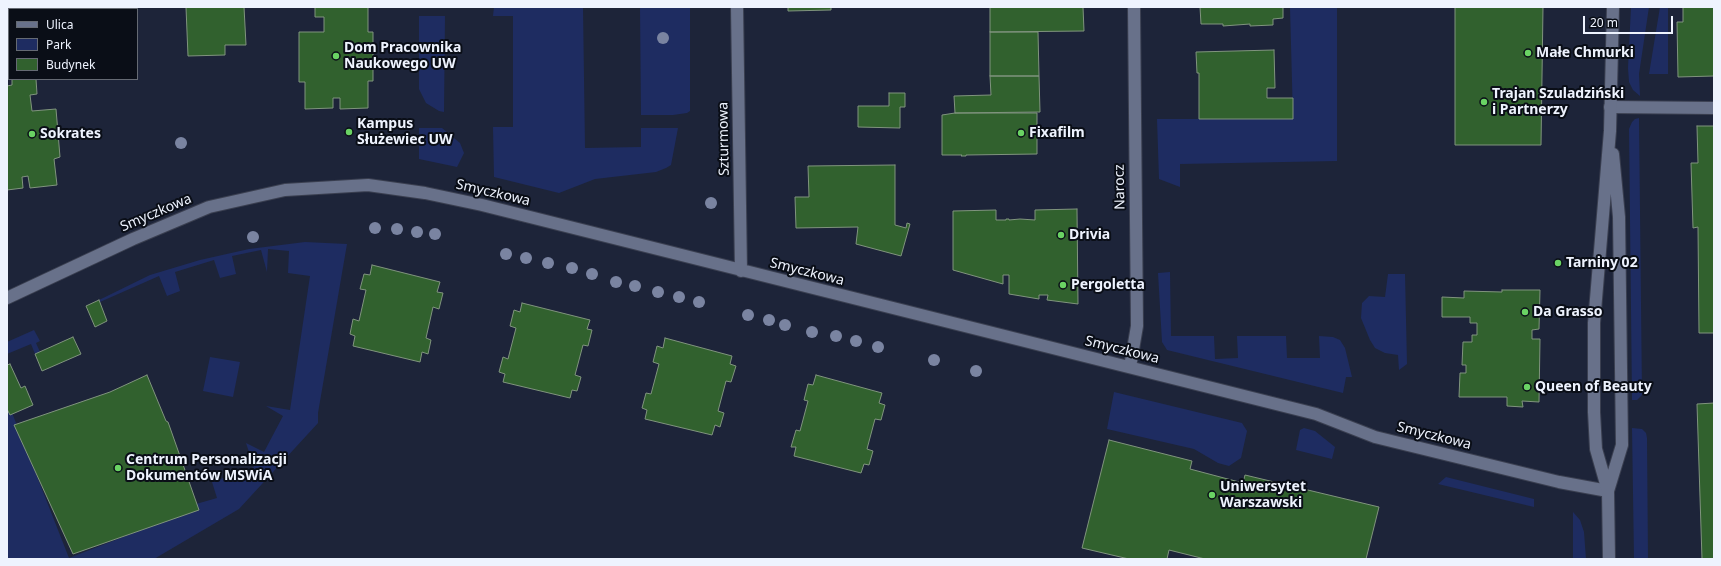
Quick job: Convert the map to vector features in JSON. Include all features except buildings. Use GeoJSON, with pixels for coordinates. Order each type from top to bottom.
{"type":"FeatureCollection","features":[{"type":"Feature","properties":{"kind":"street","name":"Szturmowa"},"geometry":{"type":"LineString","coordinates":[[737,7],[741,271]]}},
{"type":"Feature","properties":{"kind":"street","name":"Narocz"},"geometry":{"type":"LineString","coordinates":[[1130,367],[1137,326],[1134,7]]}},
{"type":"Feature","properties":{"kind":"street"},"geometry":{"type":"LineString","coordinates":[[1609,559],[1608,491],[1596,449],[1594,412],[1594,323],[1610,132],[1613,7]]}},
{"type":"Feature","properties":{"kind":"street"},"geometry":{"type":"LineString","coordinates":[[1610,107],[1714,108]]}},
{"type":"Feature","properties":{"kind":"street"},"geometry":{"type":"LineString","coordinates":[[1608,491],[1622,445],[1619,217],[1610,132]]}},
{"type":"Feature","properties":{"kind":"street","name":"Smyczkowa"},"geometry":{"type":"LineString","coordinates":[[7,298],[133,239],[209,207],[285,190],[368,185],[425,193],[482,205],[1316,414],[1375,436],[1559,482],[1608,491]]}},
{"type":"Feature","properties":{"kind":"green space"},"geometry":{"type":"Polygon","coordinates":[[[494,7],[583,7],[585,148],[641,147],[641,128],[678,128],[671,165],[656,172],[595,179],[559,193],[494,177],[493,127],[513,127],[513,16],[493,16],[494,7]]]}},
{"type":"Feature","properties":{"kind":"green space"},"geometry":{"type":"Polygon","coordinates":[[[640,7],[690,7],[690,111],[687,113],[673,115],[641,115],[640,7]]]}},
{"type":"Feature","properties":{"kind":"green space"},"geometry":{"type":"Polygon","coordinates":[[[1290,7],[1337,7],[1337,161],[1180,164],[1180,187],[1159,179],[1157,119],[1293,119],[1290,7]]]}},
{"type":"Feature","properties":{"kind":"green space"},"geometry":{"type":"Polygon","coordinates":[[[1631,7],[1649,7],[1639,74],[1640,96],[1633,90],[1629,82],[1628,68],[1631,7]]]}},
{"type":"Feature","properties":{"kind":"green space"},"geometry":{"type":"Polygon","coordinates":[[[1660,7],[1668,7],[1668,74],[1649,74],[1660,7]]]}},
{"type":"Feature","properties":{"kind":"green space"},"geometry":{"type":"Polygon","coordinates":[[[419,16],[445,16],[444,112],[439,111],[426,103],[419,89],[419,16]]]}},
{"type":"Feature","properties":{"kind":"green space"},"geometry":{"type":"Polygon","coordinates":[[[1639,118],[1642,395],[1637,400],[1632,400],[1629,129],[1632,122],[1639,118]]]}},
{"type":"Feature","properties":{"kind":"green space"},"geometry":{"type":"Polygon","coordinates":[[[419,128],[442,128],[460,143],[464,153],[457,167],[419,159],[419,128]]]}},
{"type":"Feature","properties":{"kind":"green space"},"geometry":{"type":"Polygon","coordinates":[[[305,242],[347,244],[318,413],[318,423],[239,509],[154,559],[7,559],[7,400],[69,558],[198,508],[196,504],[217,498],[212,482],[254,467],[246,443],[264,452],[283,416],[266,406],[290,410],[310,276],[288,273],[289,251],[268,249],[267,272],[261,250],[232,256],[236,274],[220,278],[214,260],[175,272],[180,291],[167,296],[159,276],[100,302],[99,300],[150,275],[200,260],[249,249],[305,242]]]}},
{"type":"Feature","properties":{"kind":"green space"},"geometry":{"type":"Polygon","coordinates":[[[1170,272],[1171,336],[1214,336],[1215,359],[1238,358],[1237,336],[1286,336],[1287,358],[1320,358],[1319,336],[1333,337],[1340,340],[1345,348],[1352,377],[1346,377],[1343,393],[1167,350],[1162,342],[1158,273],[1170,272]]]}},
{"type":"Feature","properties":{"kind":"green space"},"geometry":{"type":"Polygon","coordinates":[[[1388,274],[1405,274],[1407,364],[1399,370],[1398,355],[1385,353],[1375,348],[1361,318],[1362,303],[1369,296],[1385,297],[1388,274]]]}},
{"type":"Feature","properties":{"kind":"green space"},"geometry":{"type":"Polygon","coordinates":[[[34,330],[40,341],[36,343],[40,352],[35,354],[31,344],[7,354],[7,342],[34,330]]]}},
{"type":"Feature","properties":{"kind":"green space"},"geometry":{"type":"Polygon","coordinates":[[[210,357],[240,362],[233,397],[203,391],[210,357]]]}},
{"type":"Feature","properties":{"kind":"green space"},"geometry":{"type":"Polygon","coordinates":[[[1114,392],[1242,423],[1247,431],[1241,458],[1229,466],[1218,463],[1194,449],[1107,429],[1114,392]]]}},
{"type":"Feature","properties":{"kind":"green space"},"geometry":{"type":"Polygon","coordinates":[[[1304,428],[1315,431],[1335,447],[1332,459],[1296,450],[1300,430],[1304,428]]]}},
{"type":"Feature","properties":{"kind":"green space"},"geometry":{"type":"Polygon","coordinates":[[[1632,428],[1642,429],[1646,433],[1647,438],[1648,559],[1634,559],[1632,428]]]}},
{"type":"Feature","properties":{"kind":"green space"},"geometry":{"type":"Polygon","coordinates":[[[1446,477],[1534,499],[1534,507],[1438,484],[1446,477]]]}},
{"type":"Feature","properties":{"kind":"green space"},"geometry":{"type":"Polygon","coordinates":[[[1573,512],[1580,520],[1584,532],[1586,559],[1573,559],[1573,512]]]}},
{"type":"Feature","properties":{"kind":"place","name":"Małe Chmurki"},"geometry":{"type":"Point","coordinates":[1528,53]}},
{"type":"Feature","properties":{"kind":"place","name":"Dom Pracownika Naukowego UW"},"geometry":{"type":"Point","coordinates":[336,56]}},
{"type":"Feature","properties":{"kind":"place","name":"Trajan Szuladziński i Partnerzy"},"geometry":{"type":"Point","coordinates":[1484,102]}},
{"type":"Feature","properties":{"kind":"place","name":"Kampus Służewiec UW"},"geometry":{"type":"Point","coordinates":[349,132]}},
{"type":"Feature","properties":{"kind":"place","name":"Fixafilm"},"geometry":{"type":"Point","coordinates":[1021,133]}},
{"type":"Feature","properties":{"kind":"place","name":"Sokrates"},"geometry":{"type":"Point","coordinates":[32,134]}},
{"type":"Feature","properties":{"kind":"place","name":"Drivia"},"geometry":{"type":"Point","coordinates":[1061,235]}},
{"type":"Feature","properties":{"kind":"place","name":"Tarniny 02"},"geometry":{"type":"Point","coordinates":[1558,263]}},
{"type":"Feature","properties":{"kind":"place","name":"Pergoletta"},"geometry":{"type":"Point","coordinates":[1063,285]}},
{"type":"Feature","properties":{"kind":"place","name":"Da Grasso"},"geometry":{"type":"Point","coordinates":[1525,312]}},
{"type":"Feature","properties":{"kind":"place","name":"Queen of Beauty"},"geometry":{"type":"Point","coordinates":[1527,387]}},
{"type":"Feature","properties":{"kind":"place","name":"Centrum Personalizacji Dokumentów MSWiA"},"geometry":{"type":"Point","coordinates":[118,468]}},
{"type":"Feature","properties":{"kind":"place","name":"Uniwersytet Warszawski"},"geometry":{"type":"Point","coordinates":[1212,495]}}]}
